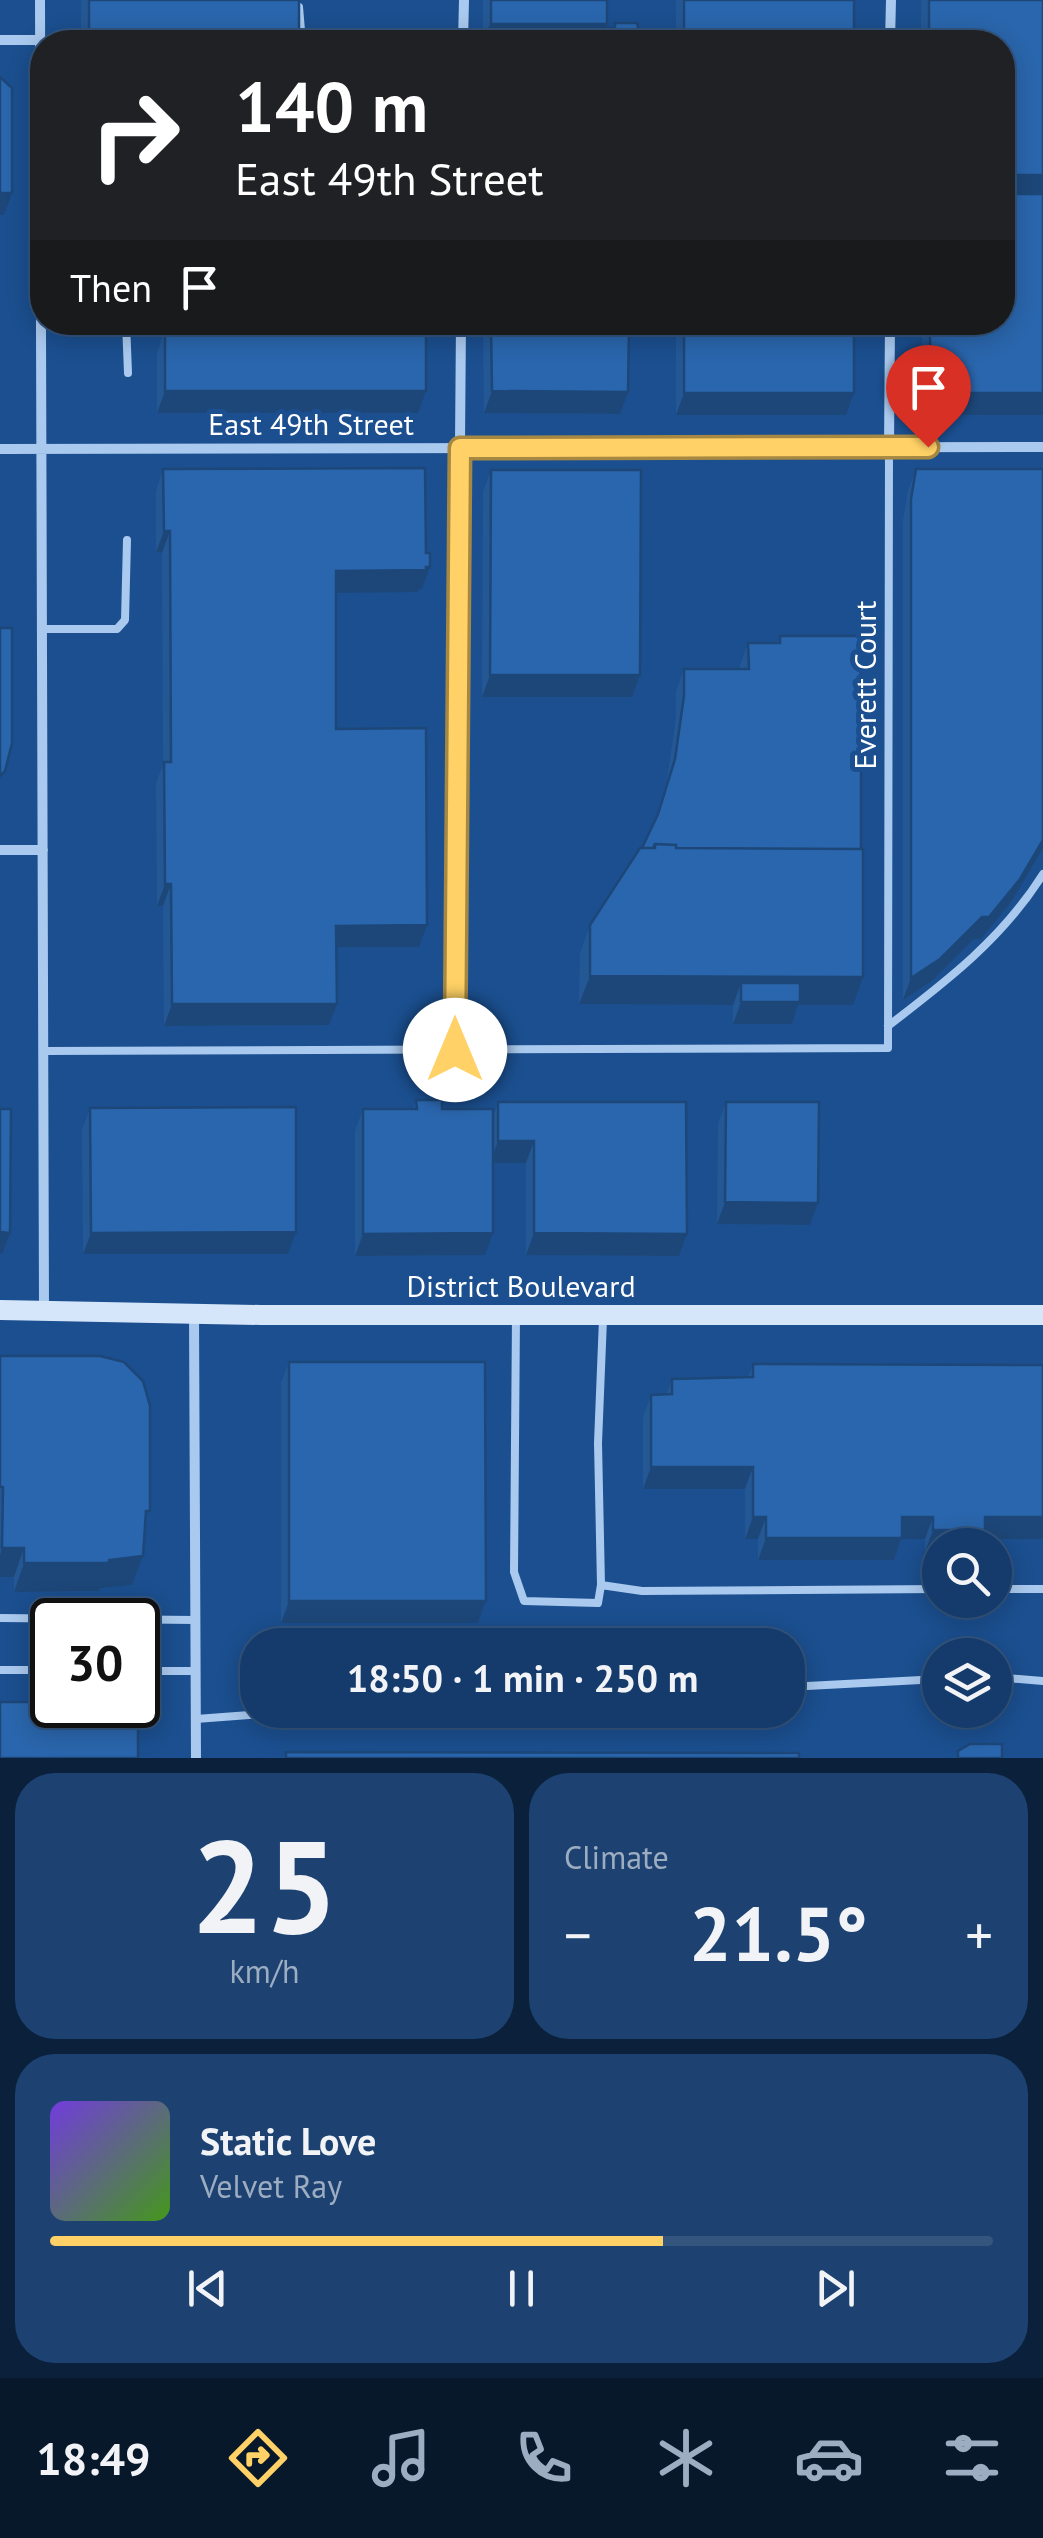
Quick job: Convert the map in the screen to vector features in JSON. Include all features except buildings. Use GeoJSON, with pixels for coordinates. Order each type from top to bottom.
{"type":"FeatureCollection","features":[{"type":"Feature","properties":{"kind":"main road","name":"District Boulevard"},"geometry":{"type":"LineString","coordinates":[[0,1310],[1043,1315]]}},
{"type":"Feature","properties":{"kind":"street"},"geometry":{"type":"LineString","coordinates":[[40,0],[40,30]]}},
{"type":"Feature","properties":{"kind":"street"},"geometry":{"type":"LineString","coordinates":[[464,0],[464,30]]}},
{"type":"Feature","properties":{"kind":"street"},"geometry":{"type":"LineString","coordinates":[[890,0],[890,30]]}},
{"type":"Feature","properties":{"kind":"street"},"geometry":{"type":"LineString","coordinates":[[0,40],[30,40]]}},
{"type":"Feature","properties":{"kind":"street"},"geometry":{"type":"LineString","coordinates":[[42,335],[44,1309]]}},
{"type":"Feature","properties":{"kind":"street"},"geometry":{"type":"LineString","coordinates":[[455,1050],[461,335]]}},
{"type":"Feature","properties":{"kind":"street","name":"Everett Court"},"geometry":{"type":"LineString","coordinates":[[889,447],[890,335]]}},
{"type":"Feature","properties":{"kind":"street","name":"East 49th Street"},"geometry":{"type":"LineString","coordinates":[[0,448],[1043,447]]}},
{"type":"Feature","properties":{"kind":"street"},"geometry":{"type":"LineString","coordinates":[[0,850],[43,850]]}},
{"type":"Feature","properties":{"kind":"street"},"geometry":{"type":"LineString","coordinates":[[194,1313],[196,1758]]}},
{"type":"Feature","properties":{"kind":"lane"},"geometry":{"type":"LineString","coordinates":[[283,2],[298,4],[301,30]]}},
{"type":"Feature","properties":{"kind":"lane"},"geometry":{"type":"LineString","coordinates":[[126,335],[128,374]]}},
{"type":"Feature","properties":{"kind":"lane","name":"Everett Court"},"geometry":{"type":"LineString","coordinates":[[455,1050],[888,1048],[889,447]]}},
{"type":"Feature","properties":{"kind":"lane"},"geometry":{"type":"LineString","coordinates":[[42,629],[117,629],[125,620],[126,540]]}},
{"type":"Feature","properties":{"kind":"lane"},"geometry":{"type":"LineString","coordinates":[[888,1026],[991,943],[1020,910],[1043,874]]}},
{"type":"Feature","properties":{"kind":"lane"},"geometry":{"type":"LineString","coordinates":[[44,1050],[455,1050]]}},
{"type":"Feature","properties":{"kind":"lane"},"geometry":{"type":"LineString","coordinates":[[516,1315],[514,1572],[524,1602],[598,1603],[603,1314]]}},
{"type":"Feature","properties":{"kind":"lane"},"geometry":{"type":"LineString","coordinates":[[601,1584],[642,1591],[922,1590]]}},
{"type":"Feature","properties":{"kind":"lane"},"geometry":{"type":"LineString","coordinates":[[1012,1589],[1043,1589]]}},
{"type":"Feature","properties":{"kind":"lane"},"geometry":{"type":"LineString","coordinates":[[0,1618],[195,1620]]}},
{"type":"Feature","properties":{"kind":"lane"},"geometry":{"type":"LineString","coordinates":[[0,1670],[30,1670]]}},
{"type":"Feature","properties":{"kind":"lane"},"geometry":{"type":"LineString","coordinates":[[160,1671],[195,1671]]}},
{"type":"Feature","properties":{"kind":"lane"},"geometry":{"type":"LineString","coordinates":[[1012,1678],[1043,1681]]}},
{"type":"Feature","properties":{"kind":"lane"},"geometry":{"type":"LineString","coordinates":[[805,1685],[922,1680]]}},
{"type":"Feature","properties":{"kind":"lane"},"geometry":{"type":"LineString","coordinates":[[196,1719],[240,1716]]}},
{"type":"Feature","properties":{"kind":"route"},"geometry":{"type":"LineString","coordinates":[[455,1050],[460,448],[928,447]]}}]}
